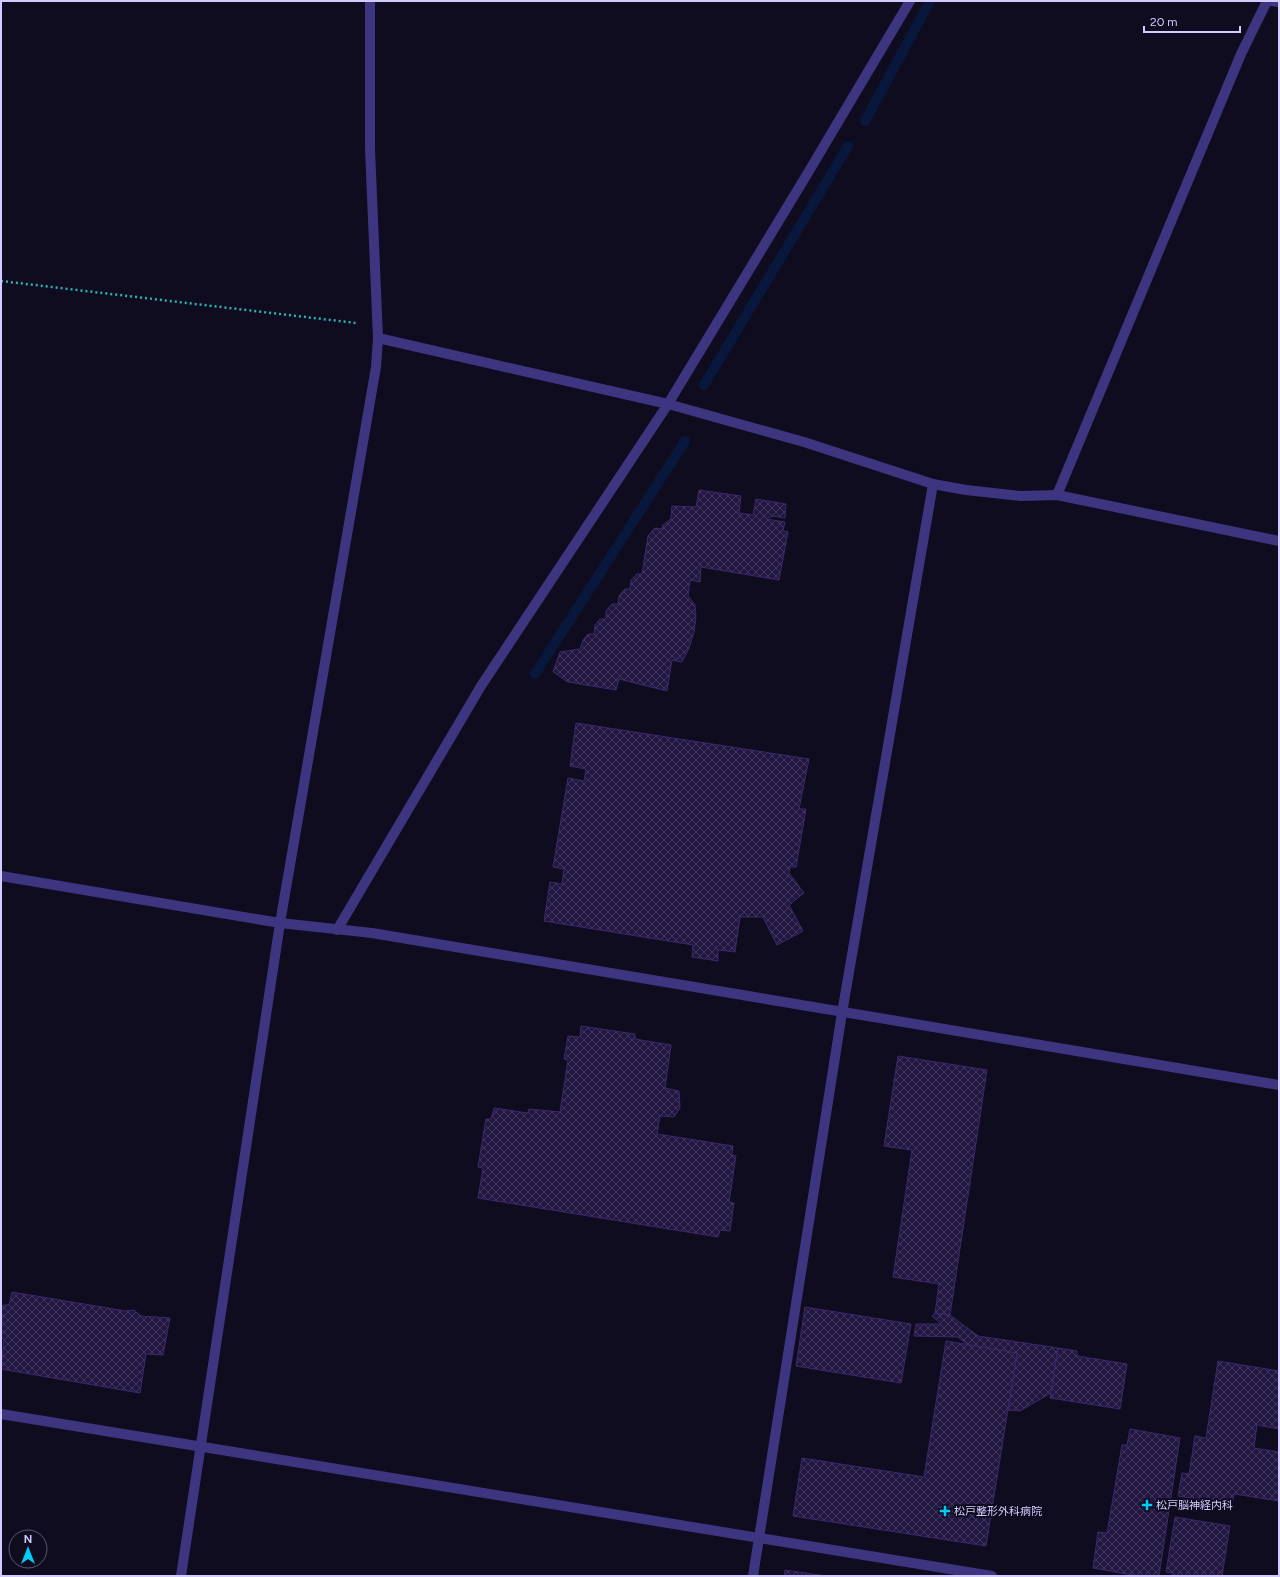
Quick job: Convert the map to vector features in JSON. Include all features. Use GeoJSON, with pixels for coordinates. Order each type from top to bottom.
{"type":"FeatureCollection","features":[{"type":"Feature","properties":{"kind":"street"},"geometry":{"type":"LineString","coordinates":[[181,1576],[280,923],[374,375],[378,338],[370,149],[370,1]]}},
{"type":"Feature","properties":{"kind":"street"},"geometry":{"type":"LineString","coordinates":[[337,930],[481,686],[668,404],[910,1]]}},
{"type":"Feature","properties":{"kind":"street"},"geometry":{"type":"LineString","coordinates":[[1057,495],[1241,54],[1267,1]]}},
{"type":"Feature","properties":{"kind":"street"},"geometry":{"type":"LineString","coordinates":[[1271,1],[1279,2]]}},
{"type":"Feature","properties":{"kind":"street"},"geometry":{"type":"LineString","coordinates":[[378,338],[668,404],[804,442],[933,484],[1021,496],[1057,495],[1279,541]]}},
{"type":"Feature","properties":{"kind":"street"},"geometry":{"type":"LineString","coordinates":[[753,1576],[842,1013],[933,484]]}},
{"type":"Feature","properties":{"kind":"street"},"geometry":{"type":"LineString","coordinates":[[1,876],[280,923],[372,933],[842,1013],[1279,1085]]}},
{"type":"Feature","properties":{"kind":"street"},"geometry":{"type":"LineString","coordinates":[[1,1414],[992,1576]]}},
{"type":"Feature","properties":{"kind":"path"},"geometry":{"type":"LineString","coordinates":[[1,281],[361,323],[378,338]]}},
{"type":"Feature","properties":{"kind":"building"},"geometry":{"type":"Polygon","coordinates":[[[699,490],[741,496],[739,513],[753,515],[756,499],[786,504],[785,518],[773,516],[766,519],[785,522],[783,531],[788,532],[779,580],[701,567],[700,582],[690,580],[688,596],[695,605],[696,617],[694,632],[689,648],[682,662],[672,660],[667,691],[619,679],[616,690],[568,682],[553,672],[560,652],[580,649],[583,640],[588,634],[594,634],[595,625],[600,619],[606,619],[606,611],[612,604],[618,604],[619,596],[625,589],[630,589],[631,580],[637,574],[642,574],[648,536],[655,528],[662,529],[663,525],[671,519],[672,506],[696,507],[699,490]]]}},
{"type":"Feature","properties":{"kind":"building"},"geometry":{"type":"Polygon","coordinates":[[[576,723],[809,759],[799,809],[806,809],[796,867],[790,867],[789,873],[804,893],[789,905],[803,931],[777,945],[763,917],[740,917],[735,952],[718,950],[718,961],[692,957],[693,945],[544,921],[550,882],[562,884],[564,869],[553,867],[568,778],[584,781],[586,769],[570,766],[576,723]]]}},
{"type":"Feature","properties":{"kind":"building"},"geometry":{"type":"Polygon","coordinates":[[[581,1026],[635,1034],[635,1039],[671,1045],[665,1088],[679,1091],[680,1108],[674,1117],[660,1116],[657,1134],[733,1146],[732,1155],[736,1156],[729,1202],[734,1203],[730,1231],[720,1230],[718,1237],[478,1198],[483,1168],[478,1167],[486,1119],[491,1119],[494,1108],[528,1113],[529,1109],[560,1112],[568,1060],[564,1059],[568,1036],[580,1037],[581,1026]]]}},
{"type":"Feature","properties":{"kind":"building"},"geometry":{"type":"Polygon","coordinates":[[[898,1056],[987,1070],[950,1315],[935,1313],[939,1284],[893,1277],[912,1150],[884,1146],[898,1056]]]}},
{"type":"Feature","properties":{"kind":"building"},"geometry":{"type":"Polygon","coordinates":[[[12,1292],[126,1311],[134,1310],[141,1316],[170,1318],[163,1355],[146,1354],[140,1393],[1,1369],[4,1339],[1,1338],[3,1316],[1,1315],[1,1307],[3,1307],[3,1305],[9,1305],[12,1292]]]}},
{"type":"Feature","properties":{"kind":"building"},"geometry":{"type":"Polygon","coordinates":[[[805,1307],[911,1324],[901,1383],[796,1366],[805,1307]]]}},
{"type":"Feature","properties":{"kind":"building"},"geometry":{"type":"Polygon","coordinates":[[[935,1313],[950,1315],[978,1336],[1058,1348],[1051,1393],[1020,1411],[1008,1410],[1017,1353],[968,1345],[958,1337],[914,1336],[916,1324],[941,1324],[932,1316],[935,1313]]]}},
{"type":"Feature","properties":{"kind":"building"},"geometry":{"type":"Polygon","coordinates":[[[946,1341],[1017,1353],[986,1546],[793,1516],[802,1458],[924,1477],[946,1341]]]}},
{"type":"Feature","properties":{"kind":"building"},"geometry":{"type":"Polygon","coordinates":[[[1058,1348],[1077,1351],[1077,1356],[1127,1364],[1120,1409],[1050,1398],[1058,1348]]]}},
{"type":"Feature","properties":{"kind":"building"},"geometry":{"type":"Polygon","coordinates":[[[1218,1361],[1279,1371],[1279,1429],[1257,1425],[1254,1448],[1279,1452],[1279,1501],[1234,1494],[1232,1505],[1178,1496],[1182,1473],[1189,1474],[1195,1436],[1206,1438],[1218,1361]]]}},
{"type":"Feature","properties":{"kind":"building"},"geometry":{"type":"Polygon","coordinates":[[[1130,1429],[1180,1438],[1159,1576],[1138,1576],[1093,1568],[1098,1532],[1107,1533],[1122,1445],[1127,1445],[1130,1429]]]}},
{"type":"Feature","properties":{"kind":"building"},"geometry":{"type":"Polygon","coordinates":[[[1175,1517],[1230,1526],[1222,1576],[1172,1576],[1173,1573],[1166,1572],[1175,1517]]]}},
{"type":"Feature","properties":{"kind":"building"},"geometry":{"type":"Polygon","coordinates":[[[785,1570],[826,1576],[784,1576],[785,1570]]]}},
{"type":"Feature","properties":{"kind":"waterway"},"geometry":{"type":"LineString","coordinates":[[865,121],[930,1]]}},
{"type":"Feature","properties":{"kind":"waterway"},"geometry":{"type":"LineString","coordinates":[[704,385],[848,146]]}},
{"type":"Feature","properties":{"kind":"waterway"},"geometry":{"type":"LineString","coordinates":[[535,674],[685,441]]}},
{"type":"Feature","properties":{"kind":"place","name":"松戸脳神経内科"},"geometry":{"type":"Point","coordinates":[1147,1505]}},
{"type":"Feature","properties":{"kind":"place","name":"松戸整形外科病院"},"geometry":{"type":"Point","coordinates":[945,1511]}}]}
